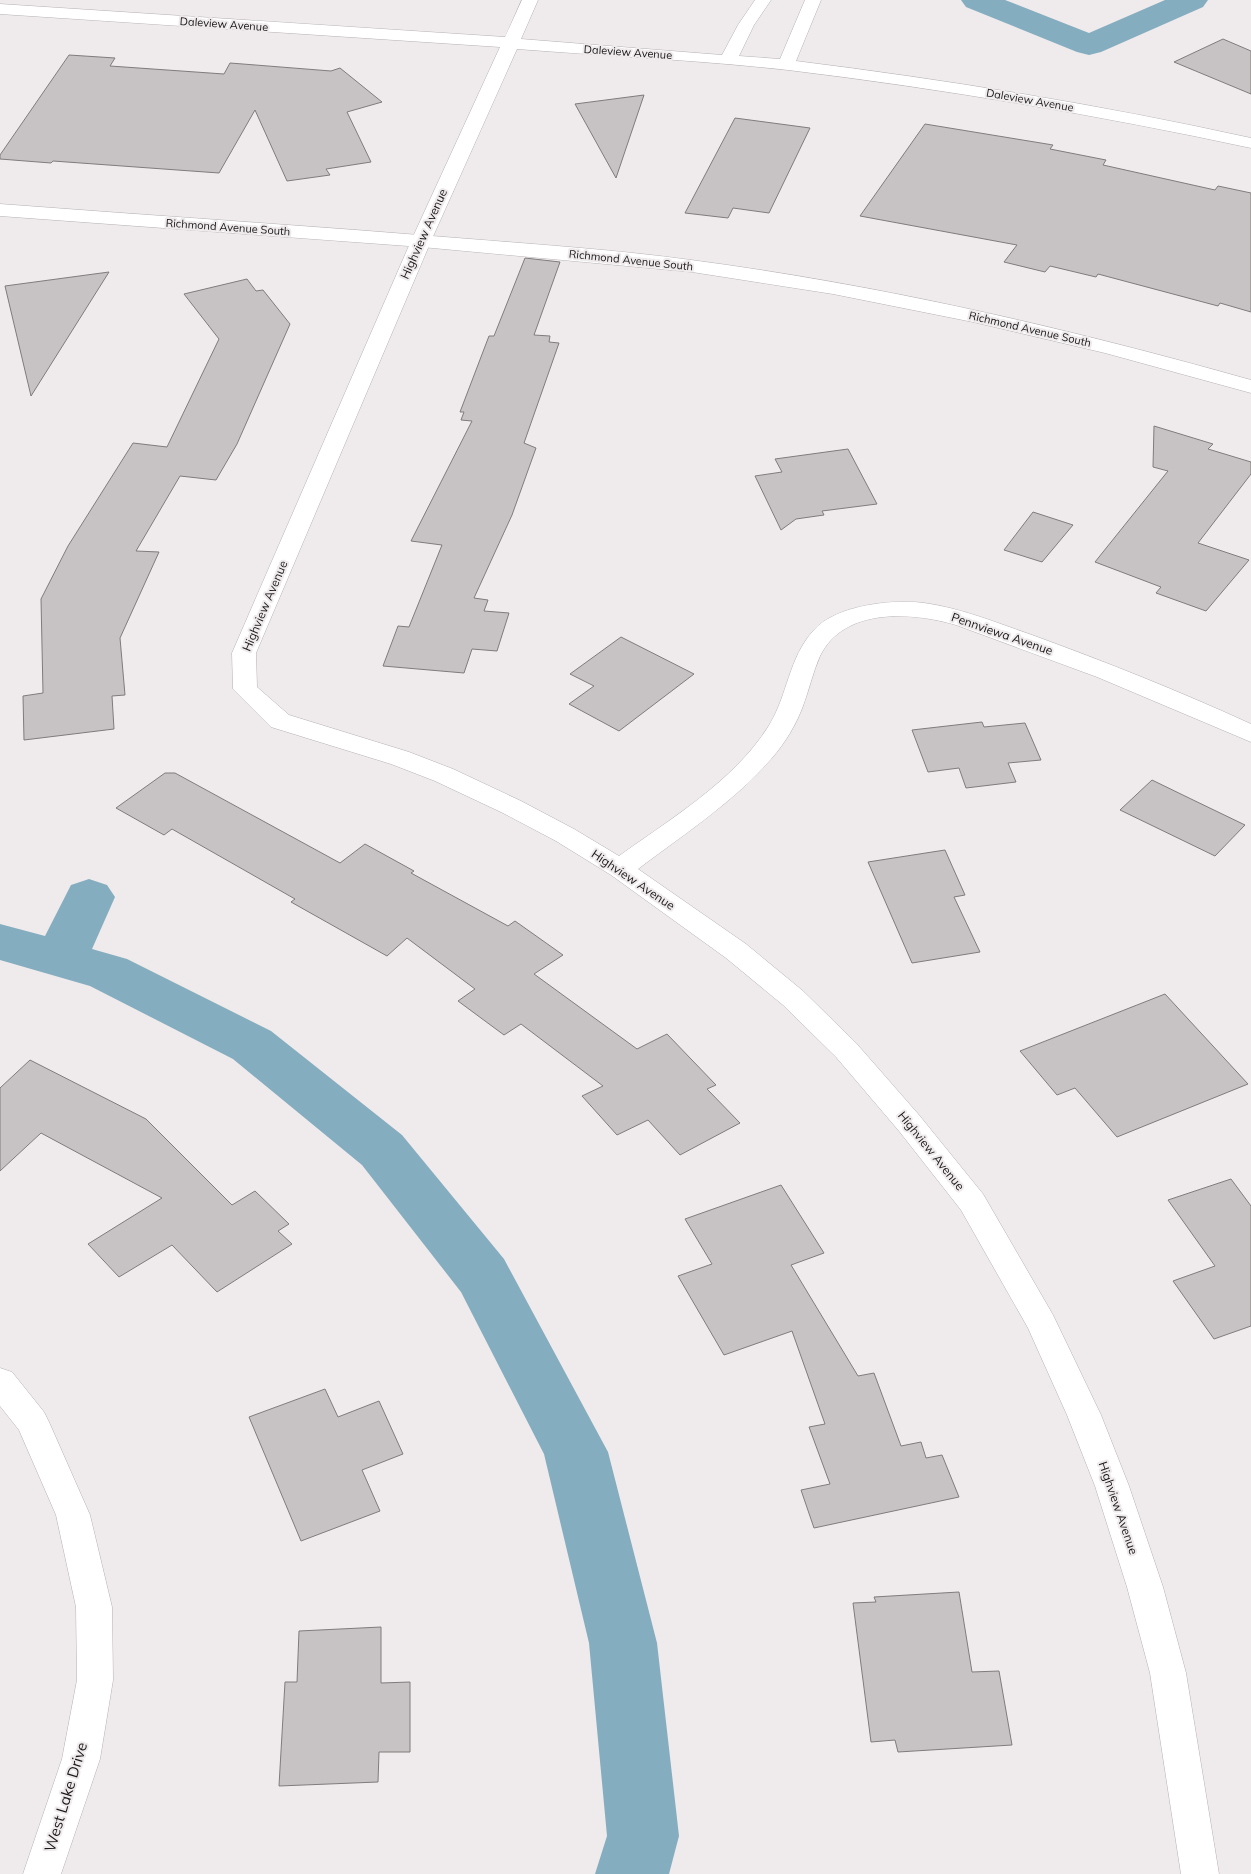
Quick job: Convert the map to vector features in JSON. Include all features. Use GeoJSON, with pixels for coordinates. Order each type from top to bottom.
{"type":"FeatureCollection","features":[{"type":"Feature","properties":{"kind":"street","name":"Highview Avenue"},"geometry":{"type":"LineString","coordinates":[[530,0],[421,241],[244,653],[244,689],[280,721],[400,758],[444,775],[512,807],[565,835],[620,870],[736,951],[793,998],[846,1050],[909,1123],[972,1202],[1038,1316],[1084,1415],[1112,1486],[1145,1587],[1168,1673],[1200,1874]]}},
{"type":"Feature","properties":{"kind":"street"},"geometry":{"type":"LineString","coordinates":[[728,60],[746,25],[763,0]]}},
{"type":"Feature","properties":{"kind":"street"},"geometry":{"type":"LineString","coordinates":[[786,65],[813,0]]}},
{"type":"Feature","properties":{"kind":"street","name":"Daleview Avenue"},"geometry":{"type":"LineString","coordinates":[[0,9],[511,43],[786,65],[929,83],[1150,121],[1251,143]]}},
{"type":"Feature","properties":{"kind":"street","name":"Richmond Avenue South"},"geometry":{"type":"LineString","coordinates":[[0,210],[421,241],[681,265],[883,297],[1023,326],[1146,356],[1251,387]]}},
{"type":"Feature","properties":{"kind":"street","name":"Pennviewa Avenue"},"geometry":{"type":"LineString","coordinates":[[620,870],[708,803],[753,764],[779,732],[795,695],[803,665],[824,632],[864,613],[912,608],[959,618],[1096,666],[1251,734]]}},
{"type":"Feature","properties":{"kind":"street","name":"West Lake Drive"},"geometry":{"type":"LineString","coordinates":[[0,1382],[32,1422],[73,1515],[94,1607],[95,1680],[81,1759],[42,1874]]}},
{"type":"Feature","properties":{"kind":"building"},"geometry":{"type":"Polygon","coordinates":[[[1223,39],[1251,51],[1251,94],[1174,62],[1223,39]]]}},
{"type":"Feature","properties":{"kind":"building"},"geometry":{"type":"Polygon","coordinates":[[[69,55],[115,58],[110,66],[224,74],[230,63],[331,71],[340,68],[382,102],[347,112],[371,162],[326,169],[330,175],[287,181],[255,110],[219,173],[0,159],[0,155],[69,55]]]}},
{"type":"Feature","properties":{"kind":"building"},"geometry":{"type":"Polygon","coordinates":[[[644,95],[616,178],[575,104],[644,95]]]}},
{"type":"Feature","properties":{"kind":"building"},"geometry":{"type":"Polygon","coordinates":[[[735,118],[810,128],[769,213],[733,208],[728,218],[685,213],[735,118]]]}},
{"type":"Feature","properties":{"kind":"building"},"geometry":{"type":"Polygon","coordinates":[[[925,124],[1053,145],[1050,149],[1106,160],[1103,165],[1215,190],[1218,186],[1251,193],[1251,312],[1220,303],[1218,306],[1098,274],[1096,277],[1050,266],[1045,272],[1004,262],[1017,245],[860,216],[925,124]]]}},
{"type":"Feature","properties":{"kind":"building"},"geometry":{"type":"Polygon","coordinates":[[[525,258],[560,262],[534,335],[550,336],[549,342],[559,343],[524,443],[536,448],[512,515],[474,598],[488,600],[484,611],[509,613],[497,651],[472,649],[464,673],[383,666],[398,626],[409,627],[442,545],[411,541],[472,421],[461,420],[464,412],[460,412],[489,336],[494,336],[525,258]]]}},
{"type":"Feature","properties":{"kind":"building"},"geometry":{"type":"Polygon","coordinates":[[[109,272],[31,396],[5,286],[109,272]]]}},
{"type":"Feature","properties":{"kind":"building"},"geometry":{"type":"Polygon","coordinates":[[[247,279],[256,291],[263,290],[290,324],[237,444],[216,480],[180,476],[136,551],[159,552],[120,638],[125,695],[112,696],[114,729],[24,740],[23,696],[43,693],[41,599],[68,546],[133,443],[167,447],[219,339],[184,294],[247,279]]]}},
{"type":"Feature","properties":{"kind":"building"},"geometry":{"type":"Polygon","coordinates":[[[1154,426],[1213,444],[1208,449],[1251,462],[1251,474],[1198,543],[1249,560],[1206,611],[1156,593],[1161,587],[1095,562],[1168,471],[1153,467],[1154,426]]]}},
{"type":"Feature","properties":{"kind":"building"},"geometry":{"type":"Polygon","coordinates":[[[848,449],[877,504],[822,511],[824,515],[796,519],[781,530],[755,476],[782,472],[775,459],[848,449]]]}},
{"type":"Feature","properties":{"kind":"building"},"geometry":{"type":"Polygon","coordinates":[[[1033,512],[1073,525],[1042,562],[1004,550],[1033,512]]]}},
{"type":"Feature","properties":{"kind":"building"},"geometry":{"type":"Polygon","coordinates":[[[621,637],[694,674],[619,731],[569,704],[594,686],[570,674],[621,637]]]}},
{"type":"Feature","properties":{"kind":"building"},"geometry":{"type":"Polygon","coordinates":[[[982,722],[984,727],[1025,723],[1041,760],[1008,763],[1016,782],[966,788],[959,768],[928,772],[912,730],[982,722]]]}},
{"type":"Feature","properties":{"kind":"building"},"geometry":{"type":"Polygon","coordinates":[[[165,773],[175,773],[340,863],[365,844],[414,871],[411,873],[508,926],[515,921],[563,955],[534,974],[637,1049],[667,1034],[716,1085],[707,1089],[740,1123],[680,1155],[648,1120],[617,1135],[582,1096],[603,1086],[521,1024],[504,1035],[458,1001],[475,989],[407,938],[387,956],[291,902],[295,899],[172,829],[164,835],[116,808],[165,773]]]}},
{"type":"Feature","properties":{"kind":"building"},"geometry":{"type":"Polygon","coordinates":[[[1152,780],[1245,825],[1215,856],[1120,810],[1152,780]]]}},
{"type":"Feature","properties":{"kind":"building"},"geometry":{"type":"Polygon","coordinates":[[[945,850],[965,895],[954,897],[980,952],[912,963],[868,862],[945,850]]]}},
{"type":"Feature","properties":{"kind":"building"},"geometry":{"type":"Polygon","coordinates":[[[1165,994],[1248,1084],[1117,1137],[1075,1088],[1057,1095],[1020,1051],[1165,994]]]}},
{"type":"Feature","properties":{"kind":"building"},"geometry":{"type":"Polygon","coordinates":[[[30,1060],[146,1119],[232,1205],[255,1191],[289,1224],[278,1231],[292,1244],[217,1292],[172,1245],[119,1277],[88,1244],[162,1198],[41,1133],[0,1171],[0,1088],[30,1060]]]}},
{"type":"Feature","properties":{"kind":"building"},"geometry":{"type":"Polygon","coordinates":[[[1231,1179],[1251,1206],[1251,1326],[1214,1339],[1173,1281],[1215,1266],[1168,1200],[1231,1179]]]}},
{"type":"Feature","properties":{"kind":"building"},"geometry":{"type":"Polygon","coordinates":[[[781,1185],[824,1253],[791,1265],[858,1376],[874,1373],[901,1446],[921,1442],[926,1458],[942,1455],[959,1497],[814,1528],[801,1490],[830,1484],[809,1427],[825,1424],[792,1331],[724,1355],[678,1276],[712,1264],[685,1219],[781,1185]]]}},
{"type":"Feature","properties":{"kind":"building"},"geometry":{"type":"Polygon","coordinates":[[[325,1389],[338,1417],[379,1401],[403,1454],[362,1470],[380,1511],[301,1541],[249,1417],[325,1389]]]}},
{"type":"Feature","properties":{"kind":"building"},"geometry":{"type":"Polygon","coordinates":[[[959,1592],[972,1672],[999,1671],[1012,1745],[898,1752],[895,1740],[871,1742],[853,1603],[876,1602],[874,1597],[959,1592]]]}},
{"type":"Feature","properties":{"kind":"building"},"geometry":{"type":"Polygon","coordinates":[[[381,1627],[381,1683],[410,1682],[410,1752],[379,1752],[378,1782],[279,1786],[285,1682],[297,1682],[299,1631],[381,1627]]]}},
{"type":"Feature","properties":{"kind":"waterway"},"geometry":{"type":"LineString","coordinates":[[977,0],[1089,45],[1192,0]]}},
{"type":"Feature","properties":{"kind":"waterway"},"geometry":{"type":"LineString","coordinates":[[61,959],[89,897]]}},
{"type":"Feature","properties":{"kind":"waterway"},"geometry":{"type":"LineString","coordinates":[[0,942],[61,959]]}},
{"type":"Feature","properties":{"kind":"waterway"},"geometry":{"type":"LineString","coordinates":[[61,959],[108,972],[252,1045],[382,1150],[483,1276],[576,1452],[623,1643],[643,1836],[632,1874]]}}]}
